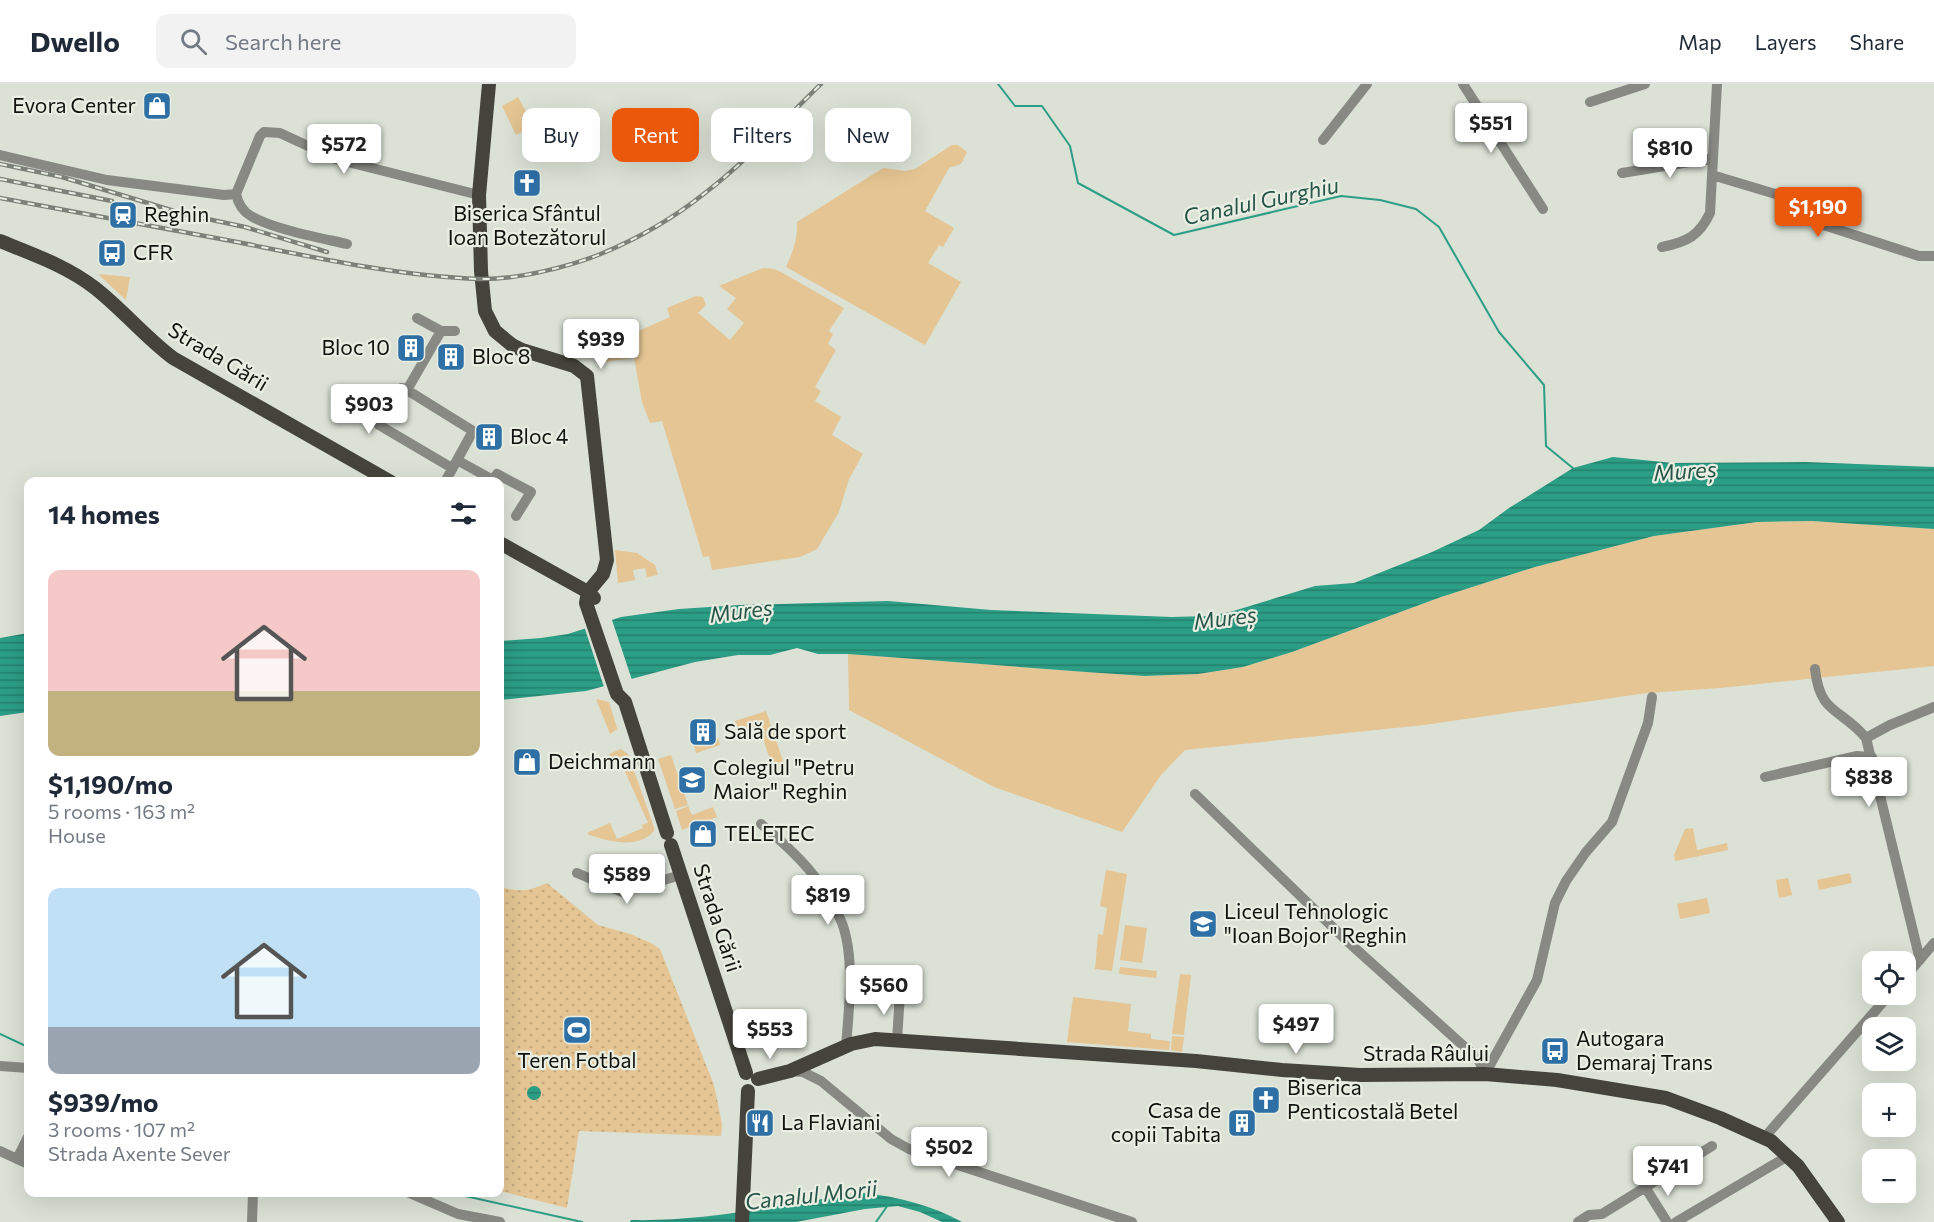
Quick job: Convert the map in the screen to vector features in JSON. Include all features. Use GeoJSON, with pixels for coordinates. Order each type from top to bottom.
{"type":"FeatureCollection","features":[{"type":"Feature","properties":{"kind":"main road"},"geometry":{"type":"LineString","coordinates":[[489,84],[479,195],[485,311],[495,331],[503,339],[522,350],[574,366],[587,376],[607,560],[603,574],[590,598],[504,545]]}},
{"type":"Feature","properties":{"kind":"main road","name":"Strada Gării"},"geometry":{"type":"LineString","coordinates":[[0,241],[41,257],[94,287],[150,341],[173,358],[382,477]]}},
{"type":"Feature","properties":{"kind":"main road","name":"Strada Gării"},"geometry":{"type":"LineString","coordinates":[[590,598],[681,875],[752,1076],[741,1077],[740,1083],[742,1088],[748,1091],[742,1222]]}},
{"type":"Feature","properties":{"kind":"main road","name":"Strada Râului"},"geometry":{"type":"LineString","coordinates":[[752,1076],[790,1071],[846,1046],[862,1040],[875,1039],[1190,1061],[1293,1071],[1360,1075],[1485,1074],[1557,1080],[1666,1098],[1720,1118],[1764,1138],[1788,1156],[1838,1222]]}},
{"type":"Feature","properties":{"kind":"street"},"geometry":{"type":"LineString","coordinates":[[1323,140],[1367,84]]}},
{"type":"Feature","properties":{"kind":"street"},"geometry":{"type":"LineString","coordinates":[[1463,84],[1542,209]]}},
{"type":"Feature","properties":{"kind":"street"},"geometry":{"type":"LineString","coordinates":[[1590,102],[1645,84]]}},
{"type":"Feature","properties":{"kind":"street"},"geometry":{"type":"LineString","coordinates":[[1662,248],[1678,244],[1691,237],[1703,227],[1710,213],[1717,84]]}},
{"type":"Feature","properties":{"kind":"street"},"geometry":{"type":"LineString","coordinates":[[346,244],[265,223],[250,216],[241,208],[236,194],[260,136],[264,132],[280,133],[336,159],[479,195]]}},
{"type":"Feature","properties":{"kind":"street"},"geometry":{"type":"LineString","coordinates":[[0,155],[107,180],[224,195],[236,194]]}},
{"type":"Feature","properties":{"kind":"street"},"geometry":{"type":"LineString","coordinates":[[1622,173],[1713,158]]}},
{"type":"Feature","properties":{"kind":"street"},"geometry":{"type":"LineString","coordinates":[[1712,175],[1782,196],[1796,216],[1919,256],[1934,256]]}},
{"type":"Feature","properties":{"kind":"street"},"geometry":{"type":"LineString","coordinates":[[417,318],[441,331],[455,330]]}},
{"type":"Feature","properties":{"kind":"street"},"geometry":{"type":"LineString","coordinates":[[407,390],[441,331]]}},
{"type":"Feature","properties":{"kind":"street"},"geometry":{"type":"LineString","coordinates":[[448,477],[455,464],[472,431],[402,388],[379,426],[455,464],[486,477]]}},
{"type":"Feature","properties":{"kind":"street"},"geometry":{"type":"LineString","coordinates":[[504,478],[531,492],[516,516]]}},
{"type":"Feature","properties":{"kind":"street"},"geometry":{"type":"LineString","coordinates":[[1815,669],[1817,687],[1824,702],[1847,718],[1866,738],[1920,960]]}},
{"type":"Feature","properties":{"kind":"street"},"geometry":{"type":"LineString","coordinates":[[1485,1074],[1537,980],[1555,903],[1566,881],[1586,852],[1606,830],[1621,801],[1648,723],[1652,697]]}},
{"type":"Feature","properties":{"kind":"street"},"geometry":{"type":"LineString","coordinates":[[1866,738],[1890,725],[1934,707]]}},
{"type":"Feature","properties":{"kind":"street"},"geometry":{"type":"LineString","coordinates":[[1765,777],[1856,756],[1872,757]]}},
{"type":"Feature","properties":{"kind":"street"},"geometry":{"type":"LineString","coordinates":[[1196,794],[1347,941],[1478,1059],[1485,1074]]}},
{"type":"Feature","properties":{"kind":"street"},"geometry":{"type":"LineString","coordinates":[[760,824],[790,848],[813,874],[831,900],[842,924],[848,949],[850,972],[846,1046]]}},
{"type":"Feature","properties":{"kind":"street"},"geometry":{"type":"LineString","coordinates":[[577,873],[622,892],[681,875]]}},
{"type":"Feature","properties":{"kind":"street"},"geometry":{"type":"LineString","coordinates":[[1916,965],[1934,943]]}},
{"type":"Feature","properties":{"kind":"street"},"geometry":{"type":"LineString","coordinates":[[897,1040],[900,994]]}},
{"type":"Feature","properties":{"kind":"street"},"geometry":{"type":"LineString","coordinates":[[1764,1138],[1880,1005]]}},
{"type":"Feature","properties":{"kind":"street"},"geometry":{"type":"LineString","coordinates":[[0,1066],[24,1068]]}},
{"type":"Feature","properties":{"kind":"street"},"geometry":{"type":"LineString","coordinates":[[790,1071],[809,1074],[820,1081],[891,1139],[909,1149],[1130,1222]]}},
{"type":"Feature","properties":{"kind":"street"},"geometry":{"type":"LineString","coordinates":[[17,1159],[24,1145]]}},
{"type":"Feature","properties":{"kind":"street"},"geometry":{"type":"LineString","coordinates":[[1578,1222],[1589,1215],[1602,1214],[1712,1146]]}},
{"type":"Feature","properties":{"kind":"street"},"geometry":{"type":"LineString","coordinates":[[0,1151],[24,1162]]}},
{"type":"Feature","properties":{"kind":"street"},"geometry":{"type":"LineString","coordinates":[[1676,1222],[1788,1156]]}},
{"type":"Feature","properties":{"kind":"street"},"geometry":{"type":"LineString","coordinates":[[1645,1187],[1667,1222]]}},
{"type":"Feature","properties":{"kind":"street"},"geometry":{"type":"LineString","coordinates":[[252,1197],[252,1222]]}},
{"type":"Feature","properties":{"kind":"street"},"geometry":{"type":"LineString","coordinates":[[419,1197],[458,1214],[500,1222]]}},
{"type":"Feature","properties":{"kind":"shaded area"},"geometry":{"type":"Polygon","coordinates":[[[518,97],[524,108],[522,108],[522,132],[516,135],[502,106],[518,97]]]}},
{"type":"Feature","properties":{"kind":"shaded area"},"geometry":{"type":"Polygon","coordinates":[[[952,145],[958,145],[967,152],[961,164],[949,168],[925,211],[954,228],[943,247],[939,245],[928,263],[961,282],[925,345],[786,267],[797,234],[797,222],[883,168],[905,171],[915,169],[952,145]]]}},
{"type":"Feature","properties":{"kind":"shaded area"},"geometry":{"type":"Polygon","coordinates":[[[763,268],[781,272],[844,308],[829,331],[833,334],[828,344],[836,350],[815,387],[821,391],[815,401],[841,417],[832,435],[863,454],[849,479],[839,512],[817,549],[800,557],[712,570],[709,556],[703,557],[662,421],[650,423],[642,402],[634,358],[596,363],[603,344],[613,333],[618,330],[623,338],[670,317],[667,308],[696,296],[703,297],[706,305],[698,313],[730,340],[744,323],[727,309],[736,298],[719,286],[763,268]]]}},
{"type":"Feature","properties":{"kind":"shaded area"},"geometry":{"type":"Polygon","coordinates":[[[98,274],[130,277],[126,300],[98,274]]]}},
{"type":"Feature","properties":{"kind":"shaded area"},"geometry":{"type":"Polygon","coordinates":[[[1812,521],[1934,529],[1934,666],[1720,688],[1647,693],[1424,725],[1185,750],[1161,775],[1122,832],[994,787],[849,710],[848,654],[1145,676],[1198,674],[1243,667],[1292,652],[1441,597],[1535,567],[1654,536],[1757,522],[1812,521]]]}},
{"type":"Feature","properties":{"kind":"shaded area"},"geometry":{"type":"Polygon","coordinates":[[[615,550],[637,553],[655,565],[658,575],[647,577],[645,568],[633,570],[635,580],[618,583],[615,550]]]}},
{"type":"Feature","properties":{"kind":"shaded area"},"geometry":{"type":"Polygon","coordinates":[[[596,699],[609,702],[617,728],[610,734],[596,699]]]}},
{"type":"Feature","properties":{"kind":"shaded area"},"geometry":{"type":"Polygon","coordinates":[[[766,711],[785,767],[774,771],[761,733],[741,739],[735,721],[766,711]]]}},
{"type":"Feature","properties":{"kind":"shaded area"},"geometry":{"type":"Polygon","coordinates":[[[718,738],[720,745],[696,753],[694,746],[718,738]]]}},
{"type":"Feature","properties":{"kind":"shaded area"},"geometry":{"type":"Polygon","coordinates":[[[621,749],[628,754],[654,827],[654,831],[647,837],[631,842],[614,841],[587,833],[610,823],[617,839],[643,828],[642,825],[648,823],[619,758],[612,761],[609,754],[621,749]]]}},
{"type":"Feature","properties":{"kind":"shaded area"},"geometry":{"type":"Polygon","coordinates":[[[671,755],[688,805],[675,809],[658,759],[671,755]]]}},
{"type":"Feature","properties":{"kind":"shaded area"},"geometry":{"type":"Polygon","coordinates":[[[688,806],[692,815],[713,807],[717,817],[682,830],[676,811],[688,806]]]}},
{"type":"Feature","properties":{"kind":"shaded area"},"geometry":{"type":"Polygon","coordinates":[[[1693,828],[1697,850],[1727,843],[1728,850],[1675,861],[1674,855],[1685,829],[1693,828]]]}},
{"type":"Feature","properties":{"kind":"shaded area"},"geometry":{"type":"Polygon","coordinates":[[[1106,870],[1127,874],[1112,971],[1095,969],[1098,934],[1103,935],[1107,908],[1100,906],[1106,870]]]}},
{"type":"Feature","properties":{"kind":"shaded area"},"geometry":{"type":"Polygon","coordinates":[[[1850,873],[1852,883],[1819,890],[1817,880],[1850,873]]]}},
{"type":"Feature","properties":{"kind":"shaded area"},"geometry":{"type":"Polygon","coordinates":[[[1788,878],[1792,895],[1779,898],[1776,880],[1788,878]]]}},
{"type":"Feature","properties":{"kind":"shaded area"},"geometry":{"type":"Polygon","coordinates":[[[547,883],[598,925],[630,934],[660,949],[714,1085],[722,1124],[721,1136],[579,1131],[567,1208],[504,1192],[504,888],[513,890],[534,888],[547,883]]]}},
{"type":"Feature","properties":{"kind":"shaded area"},"geometry":{"type":"Polygon","coordinates":[[[1707,898],[1710,913],[1680,919],[1677,904],[1707,898]]]}},
{"type":"Feature","properties":{"kind":"shaded area"},"geometry":{"type":"Polygon","coordinates":[[[1125,925],[1147,928],[1142,963],[1120,960],[1125,925]]]}},
{"type":"Feature","properties":{"kind":"shaded area"},"geometry":{"type":"Polygon","coordinates":[[[1120,967],[1157,971],[1156,978],[1119,974],[1120,967]]]}},
{"type":"Feature","properties":{"kind":"shaded area"},"geometry":{"type":"Polygon","coordinates":[[[1180,974],[1191,975],[1184,1035],[1172,1034],[1180,974]]]}},
{"type":"Feature","properties":{"kind":"shaded area"},"geometry":{"type":"Polygon","coordinates":[[[1073,997],[1131,1004],[1128,1031],[1151,1034],[1151,1039],[1170,1041],[1169,1050],[1067,1042],[1073,997]]]}},
{"type":"Feature","properties":{"kind":"shaded area"},"geometry":{"type":"Polygon","coordinates":[[[1172,1036],[1184,1037],[1182,1052],[1171,1050],[1172,1036]]]}},
{"type":"Feature","properties":{"kind":"water","name":"Mureș"},"geometry":{"type":"Polygon","coordinates":[[[1613,457],[1673,463],[1806,462],[1934,467],[1934,529],[1812,521],[1757,522],[1654,536],[1535,567],[1441,597],[1292,652],[1243,667],[1198,674],[1145,676],[848,654],[818,654],[797,648],[770,655],[738,655],[695,662],[586,691],[504,700],[504,641],[568,634],[621,617],[679,609],[888,601],[991,610],[1172,617],[1209,616],[1230,612],[1315,586],[1354,583],[1432,552],[1479,530],[1509,508],[1573,468],[1613,457]]]}},
{"type":"Feature","properties":{"kind":"water"},"geometry":{"type":"Polygon","coordinates":[[[24,634],[24,713],[0,716],[0,638],[24,634]]]}},
{"type":"Feature","properties":{"kind":"water"},"geometry":{"type":"Polygon","coordinates":[[[531,1086],[537,1086],[541,1093],[537,1100],[531,1100],[527,1096],[527,1090],[531,1086]]]}},
{"type":"Feature","properties":{"kind":"water"},"geometry":{"type":"Polygon","coordinates":[[[864,1193],[914,1203],[962,1222],[942,1222],[920,1212],[898,1206],[865,1209],[796,1222],[630,1222],[631,1220],[719,1215],[864,1193]]]}},
{"type":"Feature","properties":{"kind":"pier"},"geometry":{"type":"Polygon","coordinates":[[[611,617],[633,683],[605,690],[584,626],[611,617]]]}},
{"type":"Feature","properties":{"kind":"waterway","name":"Canalul Gurghiu"},"geometry":{"type":"LineString","coordinates":[[998,84],[1015,106],[1042,106],[1070,146],[1078,183],[1174,235],[1341,196],[1380,200],[1416,209],[1439,227],[1499,332],[1544,385],[1546,446],[1574,469]]}},
{"type":"Feature","properties":{"kind":"waterway","name":"Canalul Morii"},"geometry":{"type":"LineString","coordinates":[[0,1034],[24,1045]]}},
{"type":"Feature","properties":{"kind":"waterway","name":"Canalul Morii"},"geometry":{"type":"LineString","coordinates":[[470,1197],[582,1222]]}},
{"type":"Feature","properties":{"kind":"waterway"},"geometry":{"type":"LineString","coordinates":[[876,1222],[888,1205]]}},
{"type":"Feature","properties":{"kind":"railway"},"geometry":{"type":"LineString","coordinates":[[0,198],[388,270],[479,279],[509,277],[542,272],[590,258],[630,241],[669,219],[736,168],[821,84]]}},
{"type":"Feature","properties":{"kind":"railway"},"geometry":{"type":"LineString","coordinates":[[0,164],[62,177],[184,214],[245,227],[327,252]]}},
{"type":"Feature","properties":{"kind":"railway"},"geometry":{"type":"LineString","coordinates":[[0,179],[112,201]]}},
{"type":"Feature","properties":{"kind":"place","name":"Evora Center"},"geometry":{"type":"Point","coordinates":[157,106]}},
{"type":"Feature","properties":{"kind":"place","name":"Biserica Sfântul Ioan Botezătorul"},"geometry":{"type":"Point","coordinates":[527,183]}},
{"type":"Feature","properties":{"kind":"place","name":"Reghin"},"geometry":{"type":"Point","coordinates":[123,215]}},
{"type":"Feature","properties":{"kind":"place","name":"CFR"},"geometry":{"type":"Point","coordinates":[112,253]}},
{"type":"Feature","properties":{"kind":"place","name":"Bloc 10"},"geometry":{"type":"Point","coordinates":[411,348]}},
{"type":"Feature","properties":{"kind":"place","name":"Bloc 8"},"geometry":{"type":"Point","coordinates":[451,357]}},
{"type":"Feature","properties":{"kind":"place","name":"Bloc 4"},"geometry":{"type":"Point","coordinates":[489,437]}},
{"type":"Feature","properties":{"kind":"place","name":"Sală de sport"},"geometry":{"type":"Point","coordinates":[703,732]}},
{"type":"Feature","properties":{"kind":"place","name":"Deichmann"},"geometry":{"type":"Point","coordinates":[527,762]}},
{"type":"Feature","properties":{"kind":"place","name":"Colegiul \"Petru Maior\" Reghin"},"geometry":{"type":"Point","coordinates":[692,780]}},
{"type":"Feature","properties":{"kind":"place","name":"TELETEC"},"geometry":{"type":"Point","coordinates":[703,834]}},
{"type":"Feature","properties":{"kind":"place","name":"Liceul Tehnologic \"Ioan Bojor\" Reghin"},"geometry":{"type":"Point","coordinates":[1203,924]}},
{"type":"Feature","properties":{"kind":"place","name":"Teren Fotbal"},"geometry":{"type":"Point","coordinates":[577,1030]}},
{"type":"Feature","properties":{"kind":"place","name":"Autogara Demaraj Trans"},"geometry":{"type":"Point","coordinates":[1555,1051]}},
{"type":"Feature","properties":{"kind":"place","name":"Biserica Penticostală Betel"},"geometry":{"type":"Point","coordinates":[1266,1100]}},
{"type":"Feature","properties":{"kind":"place","name":"La Flaviani"},"geometry":{"type":"Point","coordinates":[760,1123]}},
{"type":"Feature","properties":{"kind":"place","name":"Casa de copii Tabita"},"geometry":{"type":"Point","coordinates":[1242,1123]}}]}
